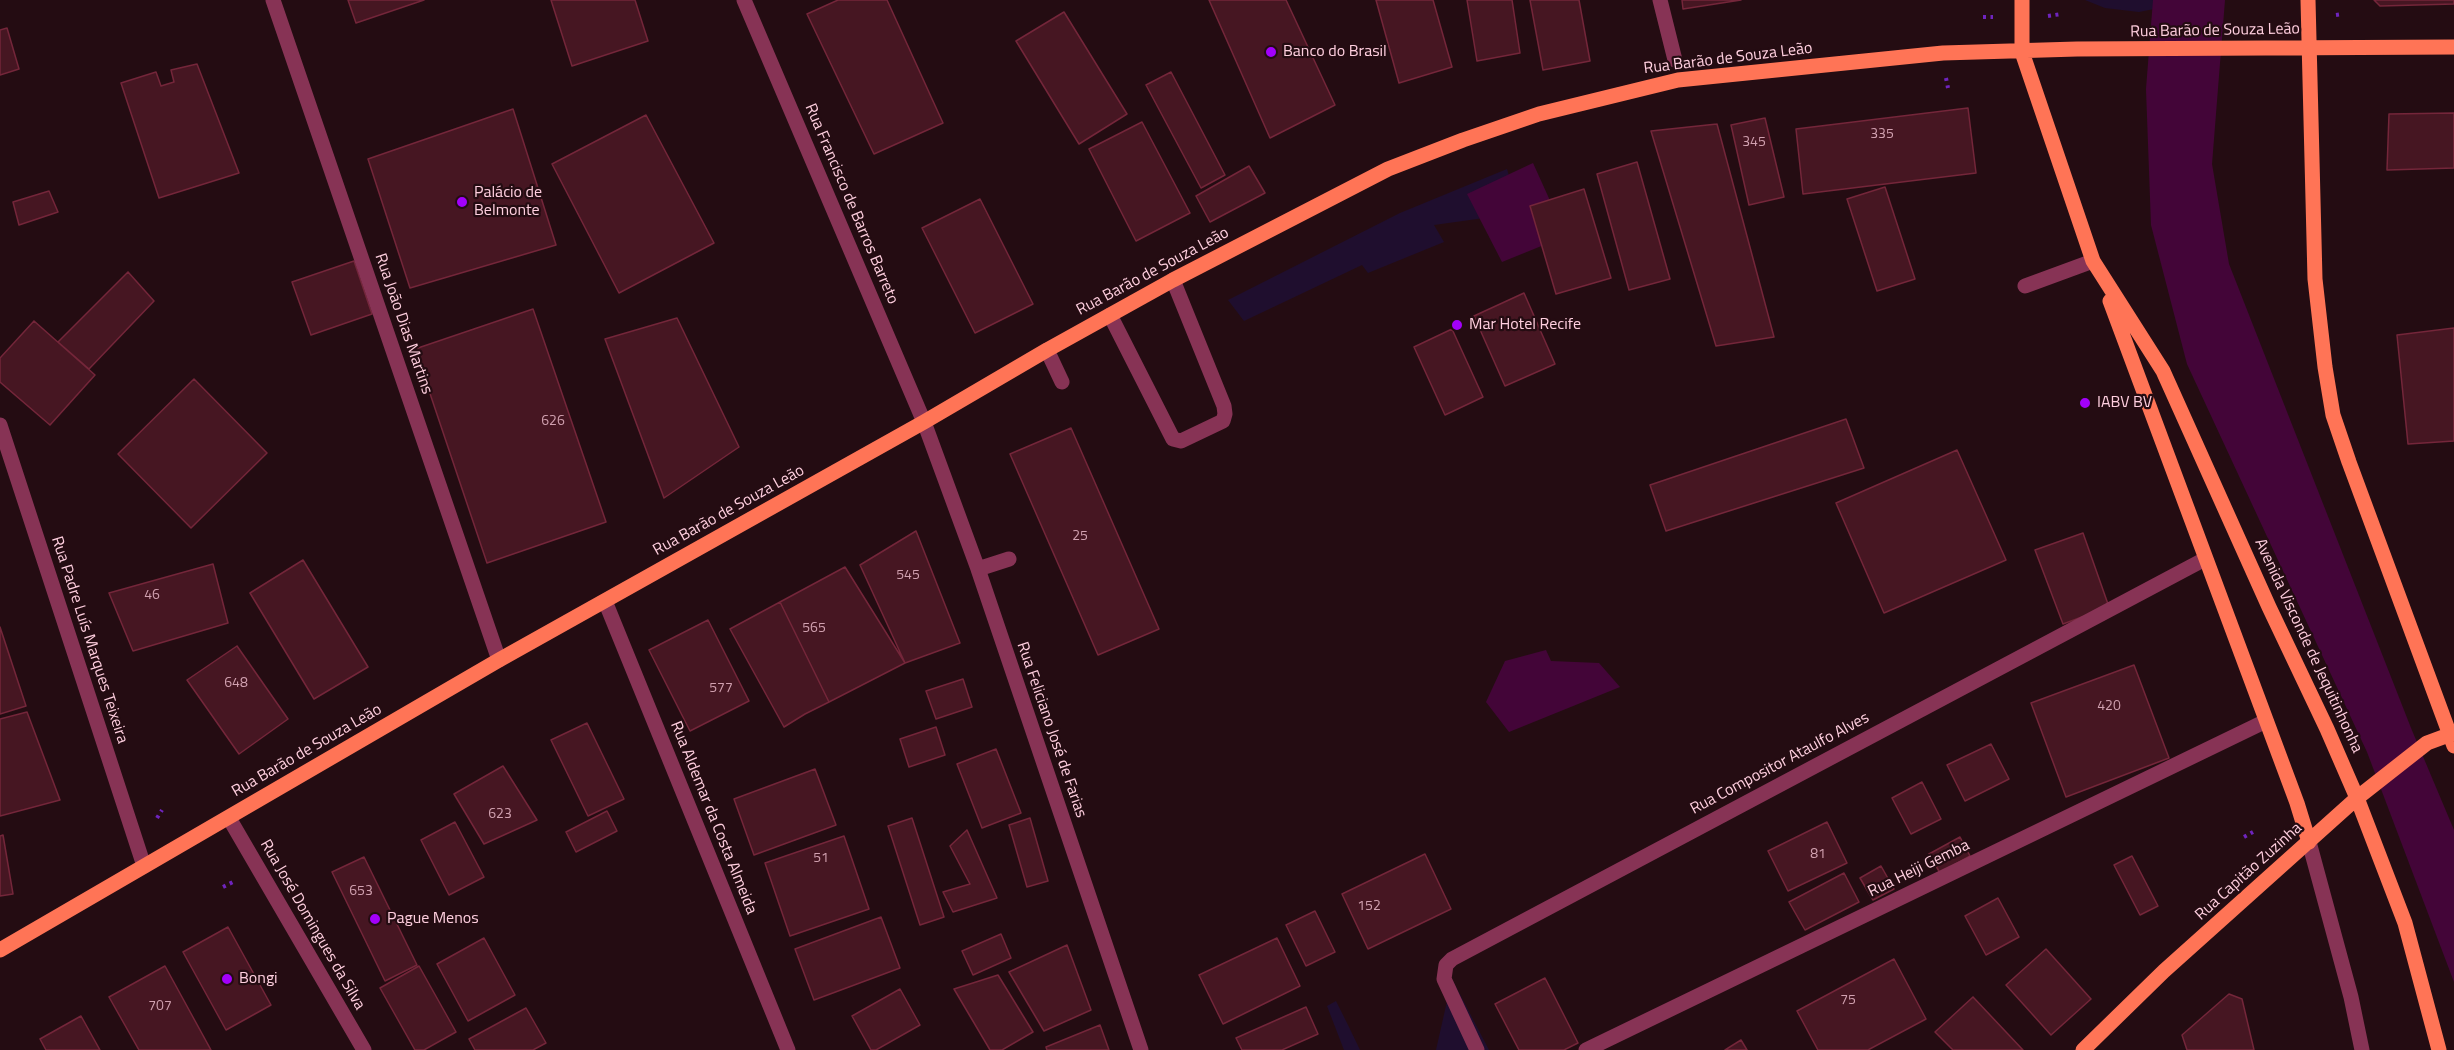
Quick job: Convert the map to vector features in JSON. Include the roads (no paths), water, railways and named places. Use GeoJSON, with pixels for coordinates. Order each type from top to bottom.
{"type":"FeatureCollection","features":[{"type":"Feature","properties":{"kind":"main road","name":"Avenida Visconde de Jequitinhonha"},"geometry":{"type":"LineString","coordinates":[[2022,0],[2022,52],[2093,261],[2163,370],[2360,795],[2404,923],[2439,1050]]}},
{"type":"Feature","properties":{"kind":"main road"},"geometry":{"type":"LineString","coordinates":[[2308,0],[2315,279],[2333,414],[2452,738]]}},
{"type":"Feature","properties":{"kind":"main road","name":"Rua Barão de Souza Leão"},"geometry":{"type":"LineString","coordinates":[[0,950],[499,660],[1173,280],[1388,169],[1463,140],[1550,111],[1678,80],[1943,54],[2454,47]]}},
{"type":"Feature","properties":{"kind":"main road","name":"Avenida Visconde de Jequitinhonha"},"geometry":{"type":"LineString","coordinates":[[2101,275],[2297,803],[2309,842]]}},
{"type":"Feature","properties":{"kind":"main road","name":"Rua Capitão Zuzinha"},"geometry":{"type":"LineString","coordinates":[[2083,1050],[2164,971],[2360,795],[2427,743],[2452,738]]}},
{"type":"Feature","properties":{"kind":"street","name":"Rua João Dias Martins"},"geometry":{"type":"LineString","coordinates":[[273,0],[499,660]]}},
{"type":"Feature","properties":{"kind":"street","name":"Rua Francisco de Barros Barreto"},"geometry":{"type":"LineString","coordinates":[[744,0],[924,422]]}},
{"type":"Feature","properties":{"kind":"street"},"geometry":{"type":"LineString","coordinates":[[1660,0],[1675,60]]}},
{"type":"Feature","properties":{"kind":"street"},"geometry":{"type":"LineString","coordinates":[[2025,286],[2093,261]]}},
{"type":"Feature","properties":{"kind":"street"},"geometry":{"type":"LineString","coordinates":[[1110,315],[1173,439],[1181,441],[1223,421],[1226,414],[1224,406],[1173,280]]}},
{"type":"Feature","properties":{"kind":"street"},"geometry":{"type":"LineString","coordinates":[[1047,350],[1062,382]]}},
{"type":"Feature","properties":{"kind":"street","name":"Rua Feliciano José de Farias"},"geometry":{"type":"LineString","coordinates":[[924,422],[978,569],[1141,1050]]}},
{"type":"Feature","properties":{"kind":"street","name":"Rua Padre Luís Marques Teixeira"},"geometry":{"type":"LineString","coordinates":[[0,425],[144,866]]}},
{"type":"Feature","properties":{"kind":"street"},"geometry":{"type":"LineString","coordinates":[[978,569],[1009,559]]}},
{"type":"Feature","properties":{"kind":"street","name":"Rua Compositor Ataulfo Alves"},"geometry":{"type":"LineString","coordinates":[[1474,1045],[1444,979],[1443,972],[1452,959],[2205,560]]}},
{"type":"Feature","properties":{"kind":"street","name":"Rua Aldemar da Costa Almeida"},"geometry":{"type":"LineString","coordinates":[[604,601],[788,1050]]}},
{"type":"Feature","properties":{"kind":"street","name":"Rua Heiji Gemba"},"geometry":{"type":"LineString","coordinates":[[1586,1050],[2266,721]]}},
{"type":"Feature","properties":{"kind":"street","name":"Rua José Domingues da Silva"},"geometry":{"type":"LineString","coordinates":[[229,818],[364,1050]]}},
{"type":"Feature","properties":{"kind":"street","name":"Avenida Visconde de Jequitinhonha"},"geometry":{"type":"LineString","coordinates":[[2309,842],[2351,996],[2362,1050]]}},
{"type":"Feature","properties":{"kind":"place","name":"Banco do Brasil"},"geometry":{"type":"Point","coordinates":[1271,52]}},
{"type":"Feature","properties":{"kind":"place","name":"Palácio de Belmonte"},"geometry":{"type":"Point","coordinates":[462,202]}},
{"type":"Feature","properties":{"kind":"place","name":"Mar Hotel Recife"},"geometry":{"type":"Point","coordinates":[1457,325]}},
{"type":"Feature","properties":{"kind":"place","name":"IABV BV"},"geometry":{"type":"Point","coordinates":[2085,403]}},
{"type":"Feature","properties":{"kind":"place","name":"Pague Menos"},"geometry":{"type":"Point","coordinates":[375,919]}},
{"type":"Feature","properties":{"kind":"place","name":"Bongi"},"geometry":{"type":"Point","coordinates":[227,979]}}]}
